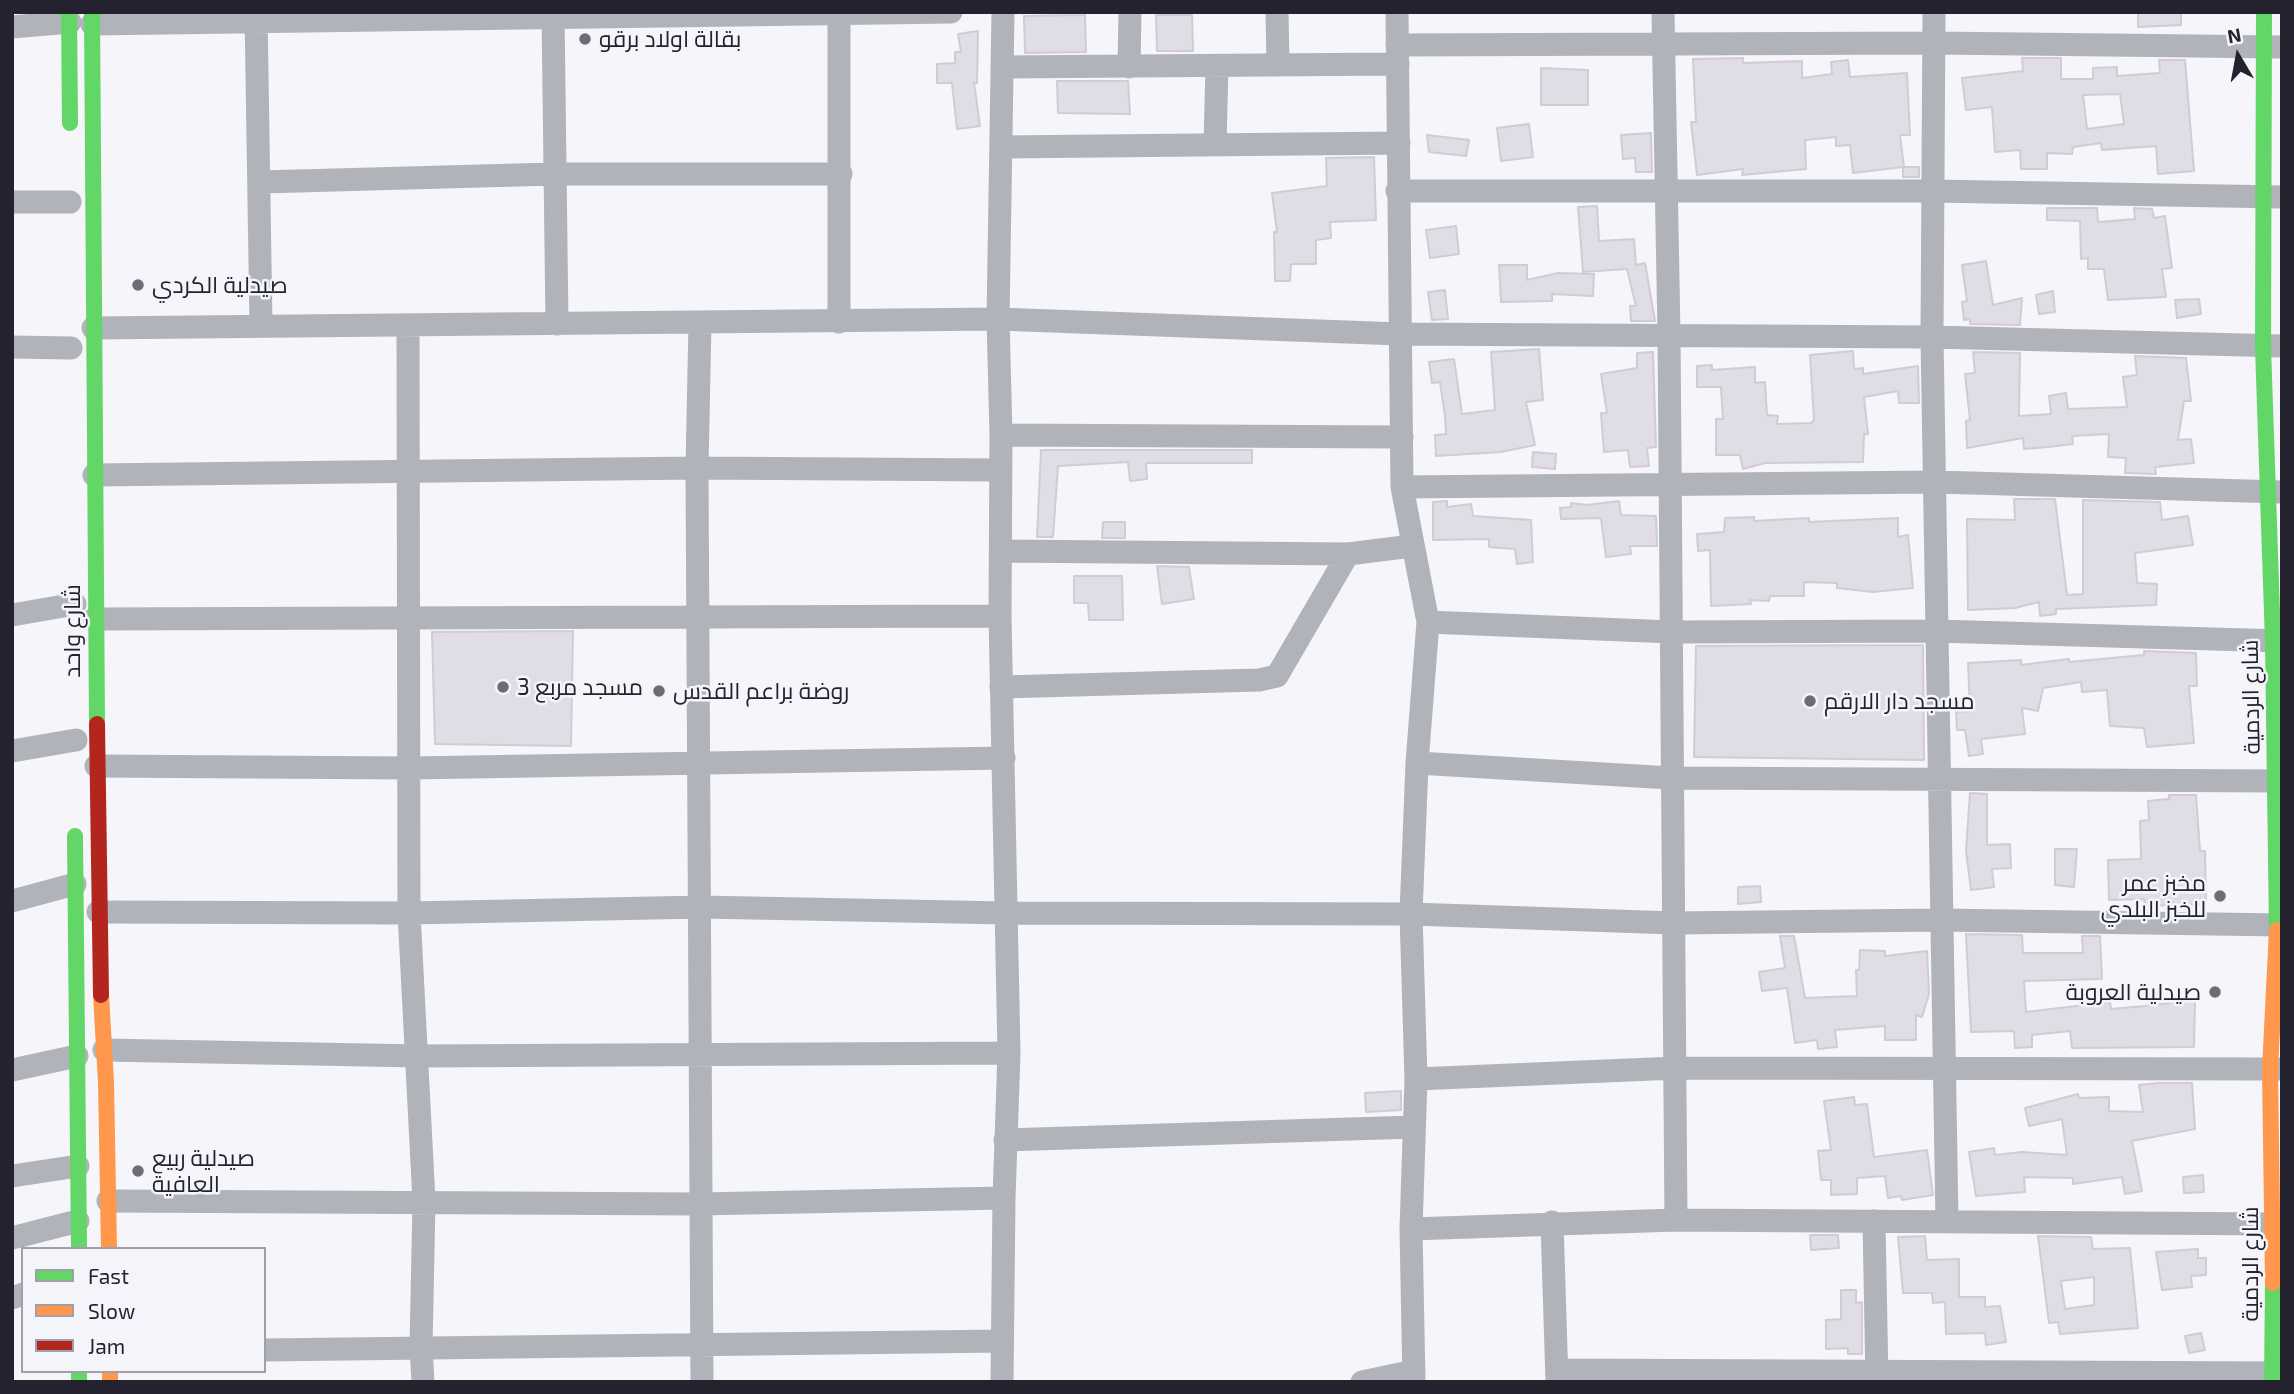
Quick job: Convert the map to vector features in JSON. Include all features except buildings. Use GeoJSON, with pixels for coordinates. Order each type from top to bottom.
{"type":"FeatureCollection","features":[{"type":"Feature","properties":{"kind":"street"},"geometry":{"type":"LineString","coordinates":[[12,27],[81,18],[951,12]]}},
{"type":"Feature","properties":{"kind":"street"},"geometry":{"type":"LineString","coordinates":[[1002,1382],[1005,1140],[1009,1053],[1001,687],[1002,435],[998,319],[1003,12]]}},
{"type":"Feature","properties":{"kind":"street"},"geometry":{"type":"LineString","coordinates":[[1129,67],[1130,12]]}},
{"type":"Feature","properties":{"kind":"street"},"geometry":{"type":"LineString","coordinates":[[1277,12],[1278,65]]}},
{"type":"Feature","properties":{"kind":"street"},"geometry":{"type":"LineString","coordinates":[[1362,1382],[1414,1377],[1411,1229],[1416,1079],[1411,914],[1417,763],[1428,622],[1402,487],[1397,12]]}},
{"type":"Feature","properties":{"kind":"street"},"geometry":{"type":"LineString","coordinates":[[1662,12],[1671,483],[1676,1220]]}},
{"type":"Feature","properties":{"kind":"street"},"geometry":{"type":"LineString","coordinates":[[1934,12],[1932,337],[1936,482],[1937,778],[1947,1220]]}},
{"type":"Feature","properties":{"kind":"street","name":"شارع الردمية"},"geometry":{"type":"LineString","coordinates":[[2264,12],[2273,48],[2279,925],[2275,1376]]}},
{"type":"Feature","properties":{"kind":"street"},"geometry":{"type":"LineString","coordinates":[[553,14],[558,324]]}},
{"type":"Feature","properties":{"kind":"street"},"geometry":{"type":"LineString","coordinates":[[839,14],[839,322]]}},
{"type":"Feature","properties":{"kind":"street"},"geometry":{"type":"LineString","coordinates":[[256,17],[261,182],[261,325]]}},
{"type":"Feature","properties":{"kind":"street"},"geometry":{"type":"LineString","coordinates":[[70,146],[81,18]]}},
{"type":"Feature","properties":{"kind":"street","name":"شارع واحد"},"geometry":{"type":"LineString","coordinates":[[81,18],[77,343],[93,442],[93,475],[79,608],[96,765],[109,1247]]}},
{"type":"Feature","properties":{"kind":"street"},"geometry":{"type":"LineString","coordinates":[[1002,67],[1278,65],[1398,55],[1664,45],[1935,43],[2273,48]]}},
{"type":"Feature","properties":{"kind":"street"},"geometry":{"type":"LineString","coordinates":[[1215,144],[1217,66]]}},
{"type":"Feature","properties":{"kind":"street"},"geometry":{"type":"LineString","coordinates":[[1001,147],[1399,143]]}},
{"type":"Feature","properties":{"kind":"street"},"geometry":{"type":"LineString","coordinates":[[261,182],[554,174],[841,173]]}},
{"type":"Feature","properties":{"kind":"street"},"geometry":{"type":"LineString","coordinates":[[1398,191],[1932,191],[2272,197]]}},
{"type":"Feature","properties":{"kind":"street"},"geometry":{"type":"LineString","coordinates":[[12,202],[70,201]]}},
{"type":"Feature","properties":{"kind":"street"},"geometry":{"type":"LineString","coordinates":[[12,347],[261,325],[408,326],[998,319],[1400,334],[1932,337],[2273,346]]}},
{"type":"Feature","properties":{"kind":"street"},"geometry":{"type":"LineString","coordinates":[[700,322],[697,468],[702,1382]]}},
{"type":"Feature","properties":{"kind":"street"},"geometry":{"type":"LineString","coordinates":[[408,326],[411,768],[409,913],[419,1056],[424,1201],[421,1348],[423,1382]]}},
{"type":"Feature","properties":{"kind":"street"},"geometry":{"type":"LineString","coordinates":[[1002,435],[1402,437]]}},
{"type":"Feature","properties":{"kind":"street"},"geometry":{"type":"LineString","coordinates":[[74,444],[93,442]]}},
{"type":"Feature","properties":{"kind":"street"},"geometry":{"type":"LineString","coordinates":[[93,475],[697,468],[1000,470]]}},
{"type":"Feature","properties":{"kind":"street"},"geometry":{"type":"LineString","coordinates":[[1402,487],[1936,482],[2274,492]]}},
{"type":"Feature","properties":{"kind":"street"},"geometry":{"type":"LineString","coordinates":[[1001,551],[1348,554],[1412,547]]}},
{"type":"Feature","properties":{"kind":"street"},"geometry":{"type":"LineString","coordinates":[[1001,687],[1259,680],[1277,676],[1348,554]]}},
{"type":"Feature","properties":{"kind":"street"},"geometry":{"type":"LineString","coordinates":[[12,615],[79,608],[409,617],[1000,616]]}},
{"type":"Feature","properties":{"kind":"street"},"geometry":{"type":"LineString","coordinates":[[1428,622],[1672,632],[1936,631],[2277,641]]}},
{"type":"Feature","properties":{"kind":"street"},"geometry":{"type":"LineString","coordinates":[[12,751],[76,741]]}},
{"type":"Feature","properties":{"kind":"street"},"geometry":{"type":"LineString","coordinates":[[96,765],[411,768],[1004,758]]}},
{"type":"Feature","properties":{"kind":"street"},"geometry":{"type":"LineString","coordinates":[[1417,763],[1671,778],[2278,781]]}},
{"type":"Feature","properties":{"kind":"street"},"geometry":{"type":"LineString","coordinates":[[76,820],[79,1247]]}},
{"type":"Feature","properties":{"kind":"street"},"geometry":{"type":"LineString","coordinates":[[12,901],[75,884]]}},
{"type":"Feature","properties":{"kind":"street"},"geometry":{"type":"LineString","coordinates":[[98,912],[409,913],[701,907],[1006,913],[1411,914],[1674,923],[1940,920],[2279,925]]}},
{"type":"Feature","properties":{"kind":"street"},"geometry":{"type":"LineString","coordinates":[[104,1051],[419,1056],[1009,1053]]}},
{"type":"Feature","properties":{"kind":"street"},"geometry":{"type":"LineString","coordinates":[[12,1070],[77,1056]]}},
{"type":"Feature","properties":{"kind":"street"},"geometry":{"type":"LineString","coordinates":[[1416,1079],[1676,1068],[1944,1066],[2276,1069]]}},
{"type":"Feature","properties":{"kind":"street"},"geometry":{"type":"LineString","coordinates":[[1005,1140],[1415,1127]]}},
{"type":"Feature","properties":{"kind":"street"},"geometry":{"type":"LineString","coordinates":[[12,1176],[78,1166]]}},
{"type":"Feature","properties":{"kind":"street"},"geometry":{"type":"LineString","coordinates":[[108,1201],[699,1204],[1004,1198]]}},
{"type":"Feature","properties":{"kind":"street"},"geometry":{"type":"LineString","coordinates":[[1411,1229],[1552,1222],[1676,1220],[2278,1224]]}},
{"type":"Feature","properties":{"kind":"street"},"geometry":{"type":"LineString","coordinates":[[12,1238],[78,1221]]}},
{"type":"Feature","properties":{"kind":"street"},"geometry":{"type":"LineString","coordinates":[[1874,1221],[1877,1376]]}},
{"type":"Feature","properties":{"kind":"street"},"geometry":{"type":"LineString","coordinates":[[1552,1222],[1557,1376],[2275,1376]]}},
{"type":"Feature","properties":{"kind":"street"},"geometry":{"type":"LineString","coordinates":[[266,1350],[1002,1340]]}},
{"type":"Feature","properties":{"kind":"traffic: fast"},"geometry":{"type":"LineString","coordinates":[[69,12],[70,123]]}},
{"type":"Feature","properties":{"kind":"traffic: fast"},"geometry":{"type":"LineString","coordinates":[[92,12],[97,724]]}},
{"type":"Feature","properties":{"kind":"traffic: fast"},"geometry":{"type":"LineString","coordinates":[[2264,12],[2263,347],[2273,642],[2277,930]]}},
{"type":"Feature","properties":{"kind":"traffic: fast"},"geometry":{"type":"LineString","coordinates":[[75,836],[79,1247]]}},
{"type":"Feature","properties":{"kind":"traffic: fast"},"geometry":{"type":"LineString","coordinates":[[2272,1382],[2273,1283]]}},
{"type":"Feature","properties":{"kind":"traffic: fast"},"geometry":{"type":"LineString","coordinates":[[79,1373],[79,1382]]}},
{"type":"Feature","properties":{"kind":"traffic: slow"},"geometry":{"type":"LineString","coordinates":[[2273,1283],[2270,1069],[2277,930]]}},
{"type":"Feature","properties":{"kind":"traffic: slow"},"geometry":{"type":"LineString","coordinates":[[101,995],[106,1082],[109,1247]]}},
{"type":"Feature","properties":{"kind":"traffic: slow"},"geometry":{"type":"LineString","coordinates":[[110,1373],[110,1382]]}},
{"type":"Feature","properties":{"kind":"traffic: jam"},"geometry":{"type":"LineString","coordinates":[[97,724],[101,995]]}},
{"type":"Feature","properties":{"kind":"place","name":"بقالة اولاد برقو"},"geometry":{"type":"Point","coordinates":[585,39]}},
{"type":"Feature","properties":{"kind":"place","name":"صيدلية الكردي"},"geometry":{"type":"Point","coordinates":[138,285]}},
{"type":"Feature","properties":{"kind":"place","name":"مسجد مربع 3"},"geometry":{"type":"Point","coordinates":[503,687]}},
{"type":"Feature","properties":{"kind":"place","name":"روضة براعم القدس"},"geometry":{"type":"Point","coordinates":[659,691]}},
{"type":"Feature","properties":{"kind":"place","name":"مسجد دار الارقم"},"geometry":{"type":"Point","coordinates":[1810,701]}},
{"type":"Feature","properties":{"kind":"place","name":"مخبز عمر للخبز البلدي"},"geometry":{"type":"Point","coordinates":[2220,896]}},
{"type":"Feature","properties":{"kind":"place","name":"صيدلية العروبة"},"geometry":{"type":"Point","coordinates":[2215,992]}},
{"type":"Feature","properties":{"kind":"place","name":"صيدلية ربيع العافية"},"geometry":{"type":"Point","coordinates":[138,1171]}}]}
